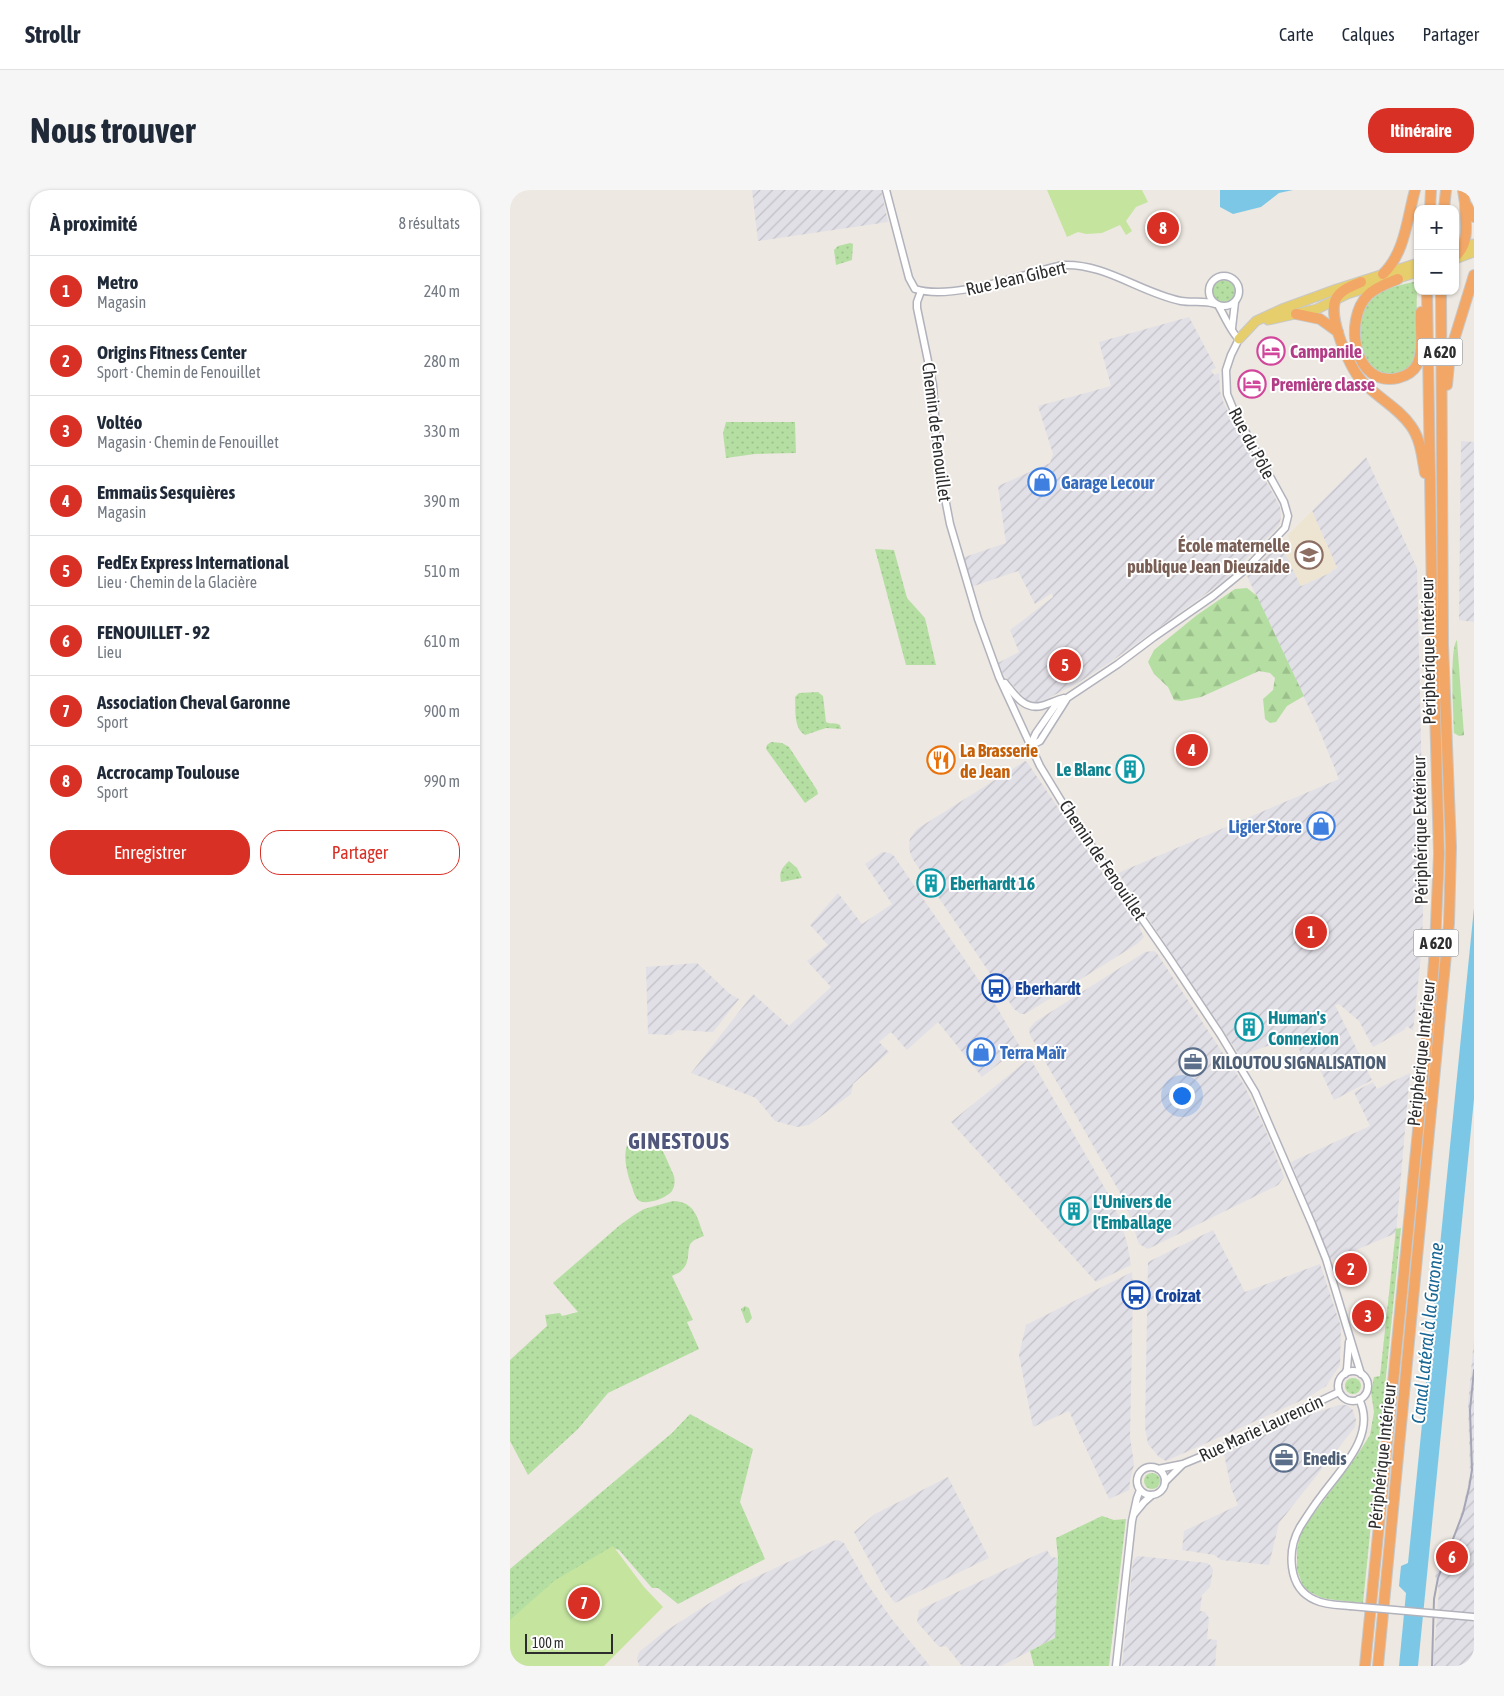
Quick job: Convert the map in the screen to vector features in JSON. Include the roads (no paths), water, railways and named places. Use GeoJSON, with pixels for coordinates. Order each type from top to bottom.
{"type":"FeatureCollection","features":[{"type":"Feature","properties":{"kind":"highway"},"geometry":{"type":"LineString","coordinates":[[1383,274],[1393,262],[1401,245],[1415,190]]}},
{"type":"Feature","properties":{"kind":"highway"},"geometry":{"type":"LineString","coordinates":[[1430,205],[1431,190]]}},
{"type":"Feature","properties":{"kind":"highway"},"geometry":{"type":"LineString","coordinates":[[1444,205],[1446,190]]}},
{"type":"Feature","properties":{"kind":"highway"},"geometry":{"type":"LineString","coordinates":[[1459,250],[1465,240],[1463,190]]}},
{"type":"Feature","properties":{"kind":"highway"},"geometry":{"type":"LineString","coordinates":[[1465,203],[1474,217]]}},
{"type":"Feature","properties":{"kind":"highway"},"geometry":{"type":"LineString","coordinates":[[1441,413],[1447,404],[1450,353],[1474,275]]}},
{"type":"Feature","properties":{"kind":"highway"},"geometry":{"type":"LineString","coordinates":[[1398,279],[1368,294],[1358,312],[1356,335],[1359,354],[1364,366],[1375,376],[1390,379],[1399,378],[1412,371],[1416,366],[1420,348],[1421,302],[1426,295]]}},
{"type":"Feature","properties":{"kind":"highway"},"geometry":{"type":"LineString","coordinates":[[1361,282],[1340,293],[1334,301],[1338,332],[1346,355],[1356,375],[1399,412],[1413,428],[1421,448],[1431,503]]}},
{"type":"Feature","properties":{"kind":"highway","name":"Périphérique Extérieur"},"geometry":{"type":"LineString","coordinates":[[1365,1666],[1435,947],[1439,854],[1432,599],[1427,295]]}},
{"type":"Feature","properties":{"kind":"highway","name":"Périphérique Intérieur"},"geometry":{"type":"LineString","coordinates":[[1378,1666],[1445,983],[1449,923],[1451,838],[1443,644],[1440,295]]}},
{"type":"Feature","properties":{"kind":"highway"},"geometry":{"type":"LineString","coordinates":[[1296,314],[1320,319],[1338,332]]}},
{"type":"Feature","properties":{"kind":"main road"},"geometry":{"type":"LineString","coordinates":[[1459,253],[1474,244]]}},
{"type":"Feature","properties":{"kind":"main road"},"geometry":{"type":"LineString","coordinates":[[1459,254],[1474,252]]}},
{"type":"Feature","properties":{"kind":"main road"},"geometry":{"type":"LineString","coordinates":[[1238,339],[1256,321],[1282,309],[1383,274],[1414,269]]}},
{"type":"Feature","properties":{"kind":"main road"},"geometry":{"type":"LineString","coordinates":[[1247,329],[1266,321],[1318,309],[1347,294],[1388,280],[1398,279],[1414,269]]}},
{"type":"Feature","properties":{"kind":"street"},"geometry":{"type":"LineString","coordinates":[[886,190],[908,278],[915,289],[922,291]]}},
{"type":"Feature","properties":{"kind":"street","name":"Rue Jean Gibert"},"geometry":{"type":"LineString","coordinates":[[922,291],[954,292],[1063,265],[1076,264],[1092,268],[1181,301],[1217,304]]}},
{"type":"Feature","properties":{"kind":"street"},"geometry":{"type":"LineString","coordinates":[[1194,301],[1201,297],[1217,278],[1224,276],[1232,278],[1238,284],[1239,292],[1235,302],[1232,330]]}},
{"type":"Feature","properties":{"kind":"street"},"geometry":{"type":"LineString","coordinates":[[1209,289],[1210,297],[1217,304],[1238,339]]}},
{"type":"Feature","properties":{"kind":"street","name":"Chemin de Fenouillet"},"geometry":{"type":"LineString","coordinates":[[922,291],[917,308],[933,385],[938,462],[943,493],[960,562],[999,677],[1038,762],[1068,812],[1170,959],[1220,1034],[1255,1092],[1326,1259],[1361,1374]]}},
{"type":"Feature","properties":{"kind":"street"},"geometry":{"type":"LineString","coordinates":[[1217,304],[1227,306],[1235,302]]}},
{"type":"Feature","properties":{"kind":"street","name":"Rue du Pôle"},"geometry":{"type":"LineString","coordinates":[[1068,697],[1118,664],[1235,579],[1285,528],[1288,516],[1284,502],[1234,411],[1227,394],[1226,370],[1238,339]]}},
{"type":"Feature","properties":{"kind":"street"},"geometry":{"type":"LineString","coordinates":[[999,677],[1020,700],[1029,706],[1042,706],[1068,697]]}},
{"type":"Feature","properties":{"kind":"street"},"geometry":{"type":"LineString","coordinates":[[1030,746],[1036,733],[1055,706],[1068,697]]}},
{"type":"Feature","properties":{"kind":"street","name":"Chemin de Fenouillet"},"geometry":{"type":"LineString","coordinates":[[1345,1374],[1349,1336]]}},
{"type":"Feature","properties":{"kind":"street"},"geometry":{"type":"LineString","coordinates":[[1355,1371],[1361,1374],[1367,1382],[1366,1392],[1359,1399],[1347,1400],[1339,1392],[1338,1384],[1345,1374],[1355,1371]]}},
{"type":"Feature","properties":{"kind":"street","name":"Rue Marie Laurencin"},"geometry":{"type":"LineString","coordinates":[[1158,1468],[1183,1464],[1224,1447],[1339,1392]]}},
{"type":"Feature","properties":{"kind":"street"},"geometry":{"type":"LineString","coordinates":[[1359,1399],[1364,1414],[1358,1445],[1296,1534],[1292,1552],[1292,1570],[1299,1588],[1307,1596],[1323,1603],[1474,1617]]}},
{"type":"Feature","properties":{"kind":"street","name":"Rue Marie Laurencin"},"geometry":{"type":"LineString","coordinates":[[1166,1482],[1183,1464]]}},
{"type":"Feature","properties":{"kind":"street"},"geometry":{"type":"LineString","coordinates":[[1133,1515],[1152,1495],[1161,1491],[1166,1482],[1164,1474],[1158,1468],[1148,1467],[1140,1472],[1137,1481],[1140,1490],[1147,1495],[1152,1495]]}},
{"type":"Feature","properties":{"kind":"street"},"geometry":{"type":"LineString","coordinates":[[1116,1666],[1133,1515],[1140,1490]]}},
{"type":"Feature","properties":{"kind":"water"},"geometry":{"type":"Polygon","coordinates":[[[1220,190],[1293,190],[1279,193],[1261,207],[1233,214],[1220,207],[1220,190]]]}},
{"type":"Feature","properties":{"kind":"water"},"geometry":{"type":"Polygon","coordinates":[[[1474,908],[1474,1099],[1418,1666],[1399,1666],[1406,1593],[1399,1586],[1401,1566],[1408,1563],[1474,908]]]}},
{"type":"Feature","properties":{"kind":"railway"},"geometry":{"type":"LineString","coordinates":[[1432,1666],[1434,1599],[1438,1578],[1463,1513],[1472,1470],[1470,1410],[1474,1370]]}},
{"type":"Feature","properties":{"kind":"place","name":"Accrocamp Toulouse"},"geometry":{"type":"Point","coordinates":[1163,228]}},
{"type":"Feature","properties":{"kind":"place","name":"Campanile"},"geometry":{"type":"Point","coordinates":[1271,351]}},
{"type":"Feature","properties":{"kind":"place","name":"Première classe"},"geometry":{"type":"Point","coordinates":[1252,384]}},
{"type":"Feature","properties":{"kind":"place","name":"Garage Lecour"},"geometry":{"type":"Point","coordinates":[1042,482]}},
{"type":"Feature","properties":{"kind":"place","name":"École maternelle publique Jean Dieuzaide"},"geometry":{"type":"Point","coordinates":[1309,555]}},
{"type":"Feature","properties":{"kind":"place","name":"FedEx Express International"},"geometry":{"type":"Point","coordinates":[1065,665]}},
{"type":"Feature","properties":{"kind":"place","name":"Emmaüs Sesquières"},"geometry":{"type":"Point","coordinates":[1192,750]}},
{"type":"Feature","properties":{"kind":"place","name":"La Brasserie de Jean"},"geometry":{"type":"Point","coordinates":[941,760]}},
{"type":"Feature","properties":{"kind":"place","name":"Le Blanc"},"geometry":{"type":"Point","coordinates":[1130,769]}},
{"type":"Feature","properties":{"kind":"place","name":"Ligier Store"},"geometry":{"type":"Point","coordinates":[1321,826]}},
{"type":"Feature","properties":{"kind":"place","name":"Eberhardt 16"},"geometry":{"type":"Point","coordinates":[931,883]}},
{"type":"Feature","properties":{"kind":"place","name":"Metro"},"geometry":{"type":"Point","coordinates":[1311,932]}},
{"type":"Feature","properties":{"kind":"place","name":"Eberhardt"},"geometry":{"type":"Point","coordinates":[996,988]}},
{"type":"Feature","properties":{"kind":"place","name":"Human's Connexion"},"geometry":{"type":"Point","coordinates":[1249,1027]}},
{"type":"Feature","properties":{"kind":"place","name":"Terra Maïr"},"geometry":{"type":"Point","coordinates":[981,1052]}},
{"type":"Feature","properties":{"kind":"place","name":"KILOUTOU SIGNALISATION"},"geometry":{"type":"Point","coordinates":[1193,1062]}},
{"type":"Feature","properties":{"kind":"place","name":"L'Univers de l'Emballage"},"geometry":{"type":"Point","coordinates":[1074,1211]}},
{"type":"Feature","properties":{"kind":"place","name":"Origins Fitness Center"},"geometry":{"type":"Point","coordinates":[1351,1269]}},
{"type":"Feature","properties":{"kind":"place","name":"Croizat"},"geometry":{"type":"Point","coordinates":[1136,1295]}},
{"type":"Feature","properties":{"kind":"place","name":"Voltéo"},"geometry":{"type":"Point","coordinates":[1368,1316]}},
{"type":"Feature","properties":{"kind":"place","name":"Enedis"},"geometry":{"type":"Point","coordinates":[1284,1458]}},
{"type":"Feature","properties":{"kind":"place","name":"FENOUILLET - 92"},"geometry":{"type":"Point","coordinates":[1452,1557]}},
{"type":"Feature","properties":{"kind":"place","name":"Association Cheval Garonne"},"geometry":{"type":"Point","coordinates":[584,1603]}},
{"type":"Feature","properties":{"kind":"district","name":"GINESTOUS"},"geometry":{"type":"Point","coordinates":[679,1141]}},
{"type":"Feature","properties":{"kind":"water label","name":"Canal Latéral à la Garonne"},"geometry":{"type":"Point","coordinates":[1427,1333]}}]}
